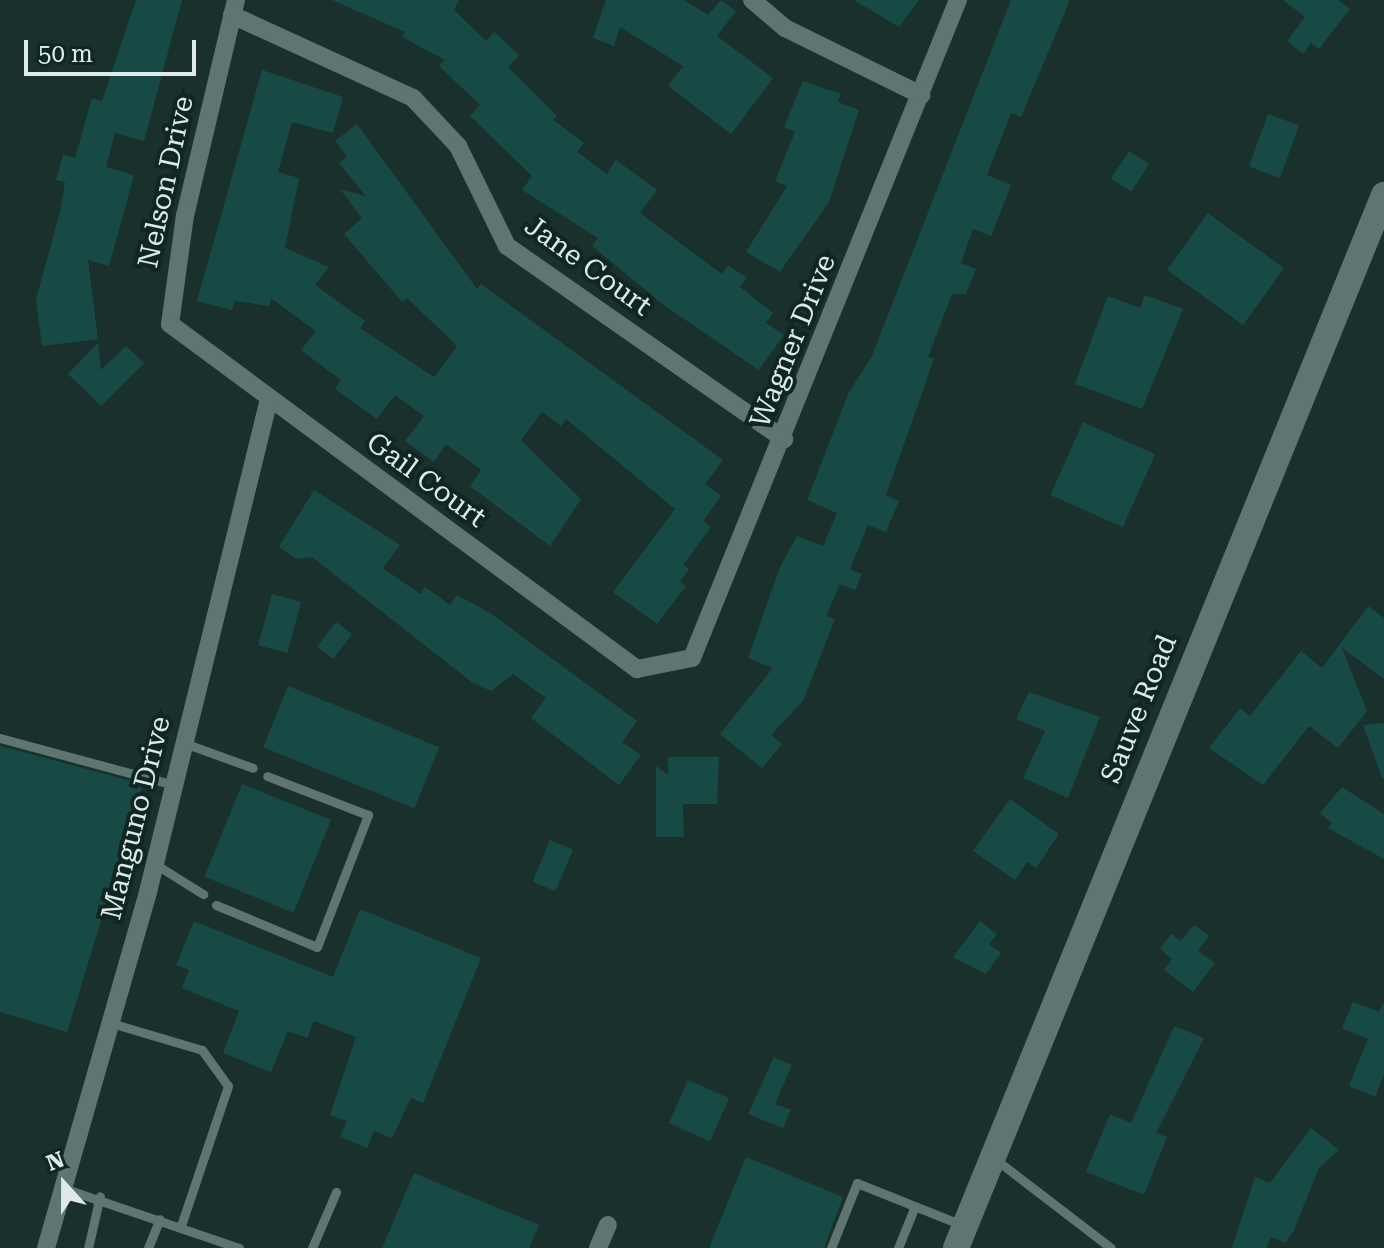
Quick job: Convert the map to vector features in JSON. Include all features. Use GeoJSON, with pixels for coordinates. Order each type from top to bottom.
{"type":"FeatureCollection","features":[{"type":"Feature","properties":{"kind":"street"},"geometry":{"type":"LineString","coordinates":[[752,0],[785,28],[921,95]]}},
{"type":"Feature","properties":{"kind":"street","name":"Wagner Drive"},"geometry":{"type":"LineString","coordinates":[[648,669],[692,658],[784,439],[958,0]]}},
{"type":"Feature","properties":{"kind":"street","name":"Nelson Drive"},"geometry":{"type":"LineString","coordinates":[[174,328],[170,303],[185,215],[234,8]]}},
{"type":"Feature","properties":{"kind":"street","name":"Jane Court"},"geometry":{"type":"LineString","coordinates":[[234,8],[413,98],[458,146],[507,246],[784,439]]}},
{"type":"Feature","properties":{"kind":"street","name":"Sauve Road"},"geometry":{"type":"LineString","coordinates":[[960,1237],[1384,195]]}},
{"type":"Feature","properties":{"kind":"street","name":"Gail Court"},"geometry":{"type":"LineString","coordinates":[[174,328],[637,669],[648,669]]}},
{"type":"Feature","properties":{"kind":"street","name":"Manguno Drive"},"geometry":{"type":"LineString","coordinates":[[46,1248],[155,864],[269,399]]}},
{"type":"Feature","properties":{"kind":"street"},"geometry":{"type":"LineString","coordinates":[[598,1248],[608,1225]]}},
{"type":"Feature","properties":{"kind":"lane"},"geometry":{"type":"LineString","coordinates":[[0,738],[174,785]]}},
{"type":"Feature","properties":{"kind":"lane"},"geometry":{"type":"LineString","coordinates":[[184,743],[253,768]]}},
{"type":"Feature","properties":{"kind":"lane"},"geometry":{"type":"LineString","coordinates":[[216,905],[317,947],[368,815],[267,776]]}},
{"type":"Feature","properties":{"kind":"lane"},"geometry":{"type":"LineString","coordinates":[[155,864],[203,894]]}},
{"type":"Feature","properties":{"kind":"lane"},"geometry":{"type":"LineString","coordinates":[[111,1023],[202,1050],[228,1086],[181,1226]]}},
{"type":"Feature","properties":{"kind":"lane"},"geometry":{"type":"LineString","coordinates":[[992,1157],[1111,1248]]}},
{"type":"Feature","properties":{"kind":"lane"},"geometry":{"type":"LineString","coordinates":[[831,1248],[857,1183],[915,1206],[960,1237]]}},
{"type":"Feature","properties":{"kind":"lane"},"geometry":{"type":"LineString","coordinates":[[63,1188],[100,1196],[181,1226],[210,1243],[239,1248]]}},
{"type":"Feature","properties":{"kind":"lane"},"geometry":{"type":"LineString","coordinates":[[312,1248],[336,1192]]}},
{"type":"Feature","properties":{"kind":"lane"},"geometry":{"type":"LineString","coordinates":[[88,1248],[100,1196]]}},
{"type":"Feature","properties":{"kind":"lane"},"geometry":{"type":"LineString","coordinates":[[898,1248],[915,1206]]}},
{"type":"Feature","properties":{"kind":"lane"},"geometry":{"type":"LineString","coordinates":[[148,1248],[160,1219]]}},
{"type":"Feature","properties":{"kind":"building"},"geometry":{"type":"Polygon","coordinates":[[[136,0],[182,0],[144,141],[115,133],[106,167],[134,175],[109,266],[88,260],[98,339],[42,346],[36,299],[60,212],[65,182],[56,180],[63,155],[75,158],[92,98],[102,101],[136,0]]]}},
{"type":"Feature","properties":{"kind":"building"},"geometry":{"type":"Polygon","coordinates":[[[332,0],[459,0],[454,10],[486,41],[494,32],[519,55],[508,67],[557,116],[553,120],[584,143],[577,152],[607,174],[616,160],[657,190],[640,213],[722,274],[728,265],[747,278],[740,287],[773,313],[766,323],[784,335],[759,370],[665,306],[592,246],[598,238],[522,190],[532,176],[470,116],[480,105],[439,66],[445,60],[402,37],[405,32],[332,0]]]}},
{"type":"Feature","properties":{"kind":"building"},"geometry":{"type":"Polygon","coordinates":[[[606,0],[684,0],[708,15],[721,0],[736,11],[717,36],[773,78],[731,134],[668,86],[683,66],[620,27],[614,46],[593,38],[606,0]]]}},
{"type":"Feature","properties":{"kind":"building"},"geometry":{"type":"Polygon","coordinates":[[[854,0],[919,0],[899,27],[854,0]]]}},
{"type":"Feature","properties":{"kind":"building"},"geometry":{"type":"Polygon","coordinates":[[[1011,0],[1070,0],[1021,117],[1011,113],[987,175],[1011,185],[991,236],[973,229],[961,263],[976,269],[966,294],[952,294],[928,357],[934,359],[886,495],[899,501],[886,532],[868,525],[850,569],[862,574],[855,590],[840,584],[826,616],[835,619],[803,701],[771,735],[782,744],[762,768],[720,734],[773,668],[748,658],[780,567],[797,536],[823,546],[837,513],[807,500],[849,392],[872,356],[1011,0]]]}},
{"type":"Feature","properties":{"kind":"building"},"geometry":{"type":"Polygon","coordinates":[[[1283,0],[1338,0],[1350,9],[1319,49],[1311,43],[1303,54],[1287,41],[1305,17],[1283,0]]]}},
{"type":"Feature","properties":{"kind":"building"},"geometry":{"type":"Polygon","coordinates":[[[262,70],[343,97],[333,133],[292,122],[278,172],[299,178],[285,248],[329,267],[315,285],[365,321],[360,328],[434,377],[457,346],[407,298],[402,302],[344,234],[362,218],[340,189],[366,196],[339,163],[347,156],[335,141],[357,124],[477,289],[481,284],[723,460],[705,484],[721,496],[703,521],[711,527],[683,565],[689,569],[680,582],[686,586],[657,624],[613,592],[675,509],[566,419],[561,426],[542,412],[521,440],[581,499],[550,546],[470,486],[481,470],[446,444],[434,462],[405,441],[424,416],[395,395],[377,419],[335,389],[341,380],[301,350],[316,331],[271,298],[269,306],[235,301],[232,310],[197,301],[262,70]]]}},
{"type":"Feature","properties":{"kind":"building"},"geometry":{"type":"Polygon","coordinates":[[[803,81],[841,94],[838,102],[859,110],[829,202],[780,272],[746,252],[787,186],[775,181],[795,132],[784,127],[803,81]]]}},
{"type":"Feature","properties":{"kind":"building"},"geometry":{"type":"Polygon","coordinates":[[[1268,114],[1299,125],[1280,178],[1249,167],[1268,114]]]}},
{"type":"Feature","properties":{"kind":"building"},"geometry":{"type":"Polygon","coordinates":[[[1129,151],[1149,164],[1131,192],[1111,179],[1129,151]]]}},
{"type":"Feature","properties":{"kind":"building"},"geometry":{"type":"Polygon","coordinates":[[[1208,213],[1284,268],[1243,325],[1167,270],[1208,213]]]}},
{"type":"Feature","properties":{"kind":"building"},"geometry":{"type":"Polygon","coordinates":[[[1145,295],[1183,309],[1142,409],[1075,384],[1108,296],[1140,308],[1145,295]]]}},
{"type":"Feature","properties":{"kind":"building"},"geometry":{"type":"Polygon","coordinates":[[[98,343],[101,370],[126,346],[144,363],[101,406],[68,374],[98,343]]]}},
{"type":"Feature","properties":{"kind":"building"},"geometry":{"type":"Polygon","coordinates":[[[1083,422],[1155,454],[1123,527],[1050,495],[1083,422]]]}},
{"type":"Feature","properties":{"kind":"building"},"geometry":{"type":"Polygon","coordinates":[[[314,490],[400,545],[383,568],[420,594],[425,587],[450,605],[457,595],[490,613],[637,721],[622,742],[641,755],[619,785],[531,718],[546,698],[513,674],[491,691],[473,683],[312,557],[296,559],[279,547],[314,490]]]}},
{"type":"Feature","properties":{"kind":"building"},"geometry":{"type":"Polygon","coordinates":[[[272,594],[301,602],[287,653],[258,645],[272,594]]]}},
{"type":"Feature","properties":{"kind":"building"},"geometry":{"type":"Polygon","coordinates":[[[1368,606],[1384,618],[1384,679],[1342,648],[1367,711],[1338,748],[1309,726],[1263,785],[1209,748],[1240,708],[1250,716],[1301,651],[1322,668],[1368,606]]]}},
{"type":"Feature","properties":{"kind":"building"},"geometry":{"type":"Polygon","coordinates":[[[336,622],[352,634],[333,659],[317,647],[336,622]]]}},
{"type":"Feature","properties":{"kind":"building"},"geometry":{"type":"Polygon","coordinates":[[[288,686],[439,747],[414,808],[263,747],[288,686]]]}},
{"type":"Feature","properties":{"kind":"building"},"geometry":{"type":"Polygon","coordinates":[[[1029,692],[1100,717],[1068,798],[1023,778],[1045,731],[1016,719],[1029,692]]]}},
{"type":"Feature","properties":{"kind":"building"},"geometry":{"type":"Polygon","coordinates":[[[1384,723],[1384,778],[1382,778],[1363,725],[1384,723]]]}},
{"type":"Feature","properties":{"kind":"building"},"geometry":{"type":"Polygon","coordinates":[[[0,746],[143,784],[67,1032],[0,1012],[0,746]]]}},
{"type":"Feature","properties":{"kind":"building"},"geometry":{"type":"Polygon","coordinates":[[[668,757],[719,757],[717,804],[683,804],[684,837],[656,837],[656,766],[668,775],[668,757]]]}},
{"type":"Feature","properties":{"kind":"building"},"geometry":{"type":"Polygon","coordinates":[[[242,784],[331,820],[294,913],[205,877],[242,784]]]}},
{"type":"Feature","properties":{"kind":"building"},"geometry":{"type":"Polygon","coordinates":[[[1342,787],[1384,814],[1384,859],[1328,828],[1332,823],[1320,813],[1342,787]]]}},
{"type":"Feature","properties":{"kind":"building"},"geometry":{"type":"Polygon","coordinates":[[[1010,799],[1059,834],[1036,868],[1027,862],[1015,880],[973,851],[1010,799]]]}},
{"type":"Feature","properties":{"kind":"building"},"geometry":{"type":"Polygon","coordinates":[[[550,840],[573,850],[555,891],[532,881],[550,840]]]}},
{"type":"Feature","properties":{"kind":"building"},"geometry":{"type":"Polygon","coordinates":[[[360,909],[481,958],[423,1103],[411,1098],[392,1138],[374,1131],[367,1148],[340,1137],[347,1121],[330,1115],[356,1037],[314,1021],[307,1038],[288,1031],[271,1072],[223,1053],[239,1011],[182,988],[189,970],[176,965],[194,921],[333,977],[360,909]]]}},
{"type":"Feature","properties":{"kind":"building"},"geometry":{"type":"Polygon","coordinates":[[[980,921],[997,934],[989,944],[1001,953],[986,974],[953,957],[980,921]]]}},
{"type":"Feature","properties":{"kind":"building"},"geometry":{"type":"Polygon","coordinates":[[[1194,925],[1209,936],[1198,951],[1215,963],[1193,992],[1164,970],[1172,959],[1160,949],[1171,934],[1181,941],[1194,925]]]}},
{"type":"Feature","properties":{"kind":"building"},"geometry":{"type":"Polygon","coordinates":[[[1353,1002],[1379,1012],[1384,1002],[1384,1075],[1375,1097],[1349,1086],[1368,1039],[1342,1028],[1353,1002]]]}},
{"type":"Feature","properties":{"kind":"building"},"geometry":{"type":"Polygon","coordinates":[[[1174,1026],[1204,1038],[1156,1133],[1167,1137],[1144,1195],[1086,1172],[1110,1114],[1131,1123],[1174,1026]]]}},
{"type":"Feature","properties":{"kind":"building"},"geometry":{"type":"Polygon","coordinates":[[[774,1057],[792,1065],[775,1104],[791,1110],[783,1128],[748,1114],[774,1057]]]}},
{"type":"Feature","properties":{"kind":"building"},"geometry":{"type":"Polygon","coordinates":[[[688,1080],[729,1098],[710,1141],[669,1123],[688,1080]]]}},
{"type":"Feature","properties":{"kind":"building"},"geometry":{"type":"Polygon","coordinates":[[[1311,1128],[1339,1150],[1319,1168],[1293,1232],[1285,1243],[1271,1237],[1266,1248],[1232,1248],[1255,1177],[1270,1183],[1311,1128]]]}},
{"type":"Feature","properties":{"kind":"building"},"geometry":{"type":"Polygon","coordinates":[[[746,1157],[843,1197],[824,1248],[709,1248],[746,1157]]]}},
{"type":"Feature","properties":{"kind":"building"},"geometry":{"type":"Polygon","coordinates":[[[414,1173],[539,1225],[529,1248],[382,1248],[414,1173]]]}}]}
